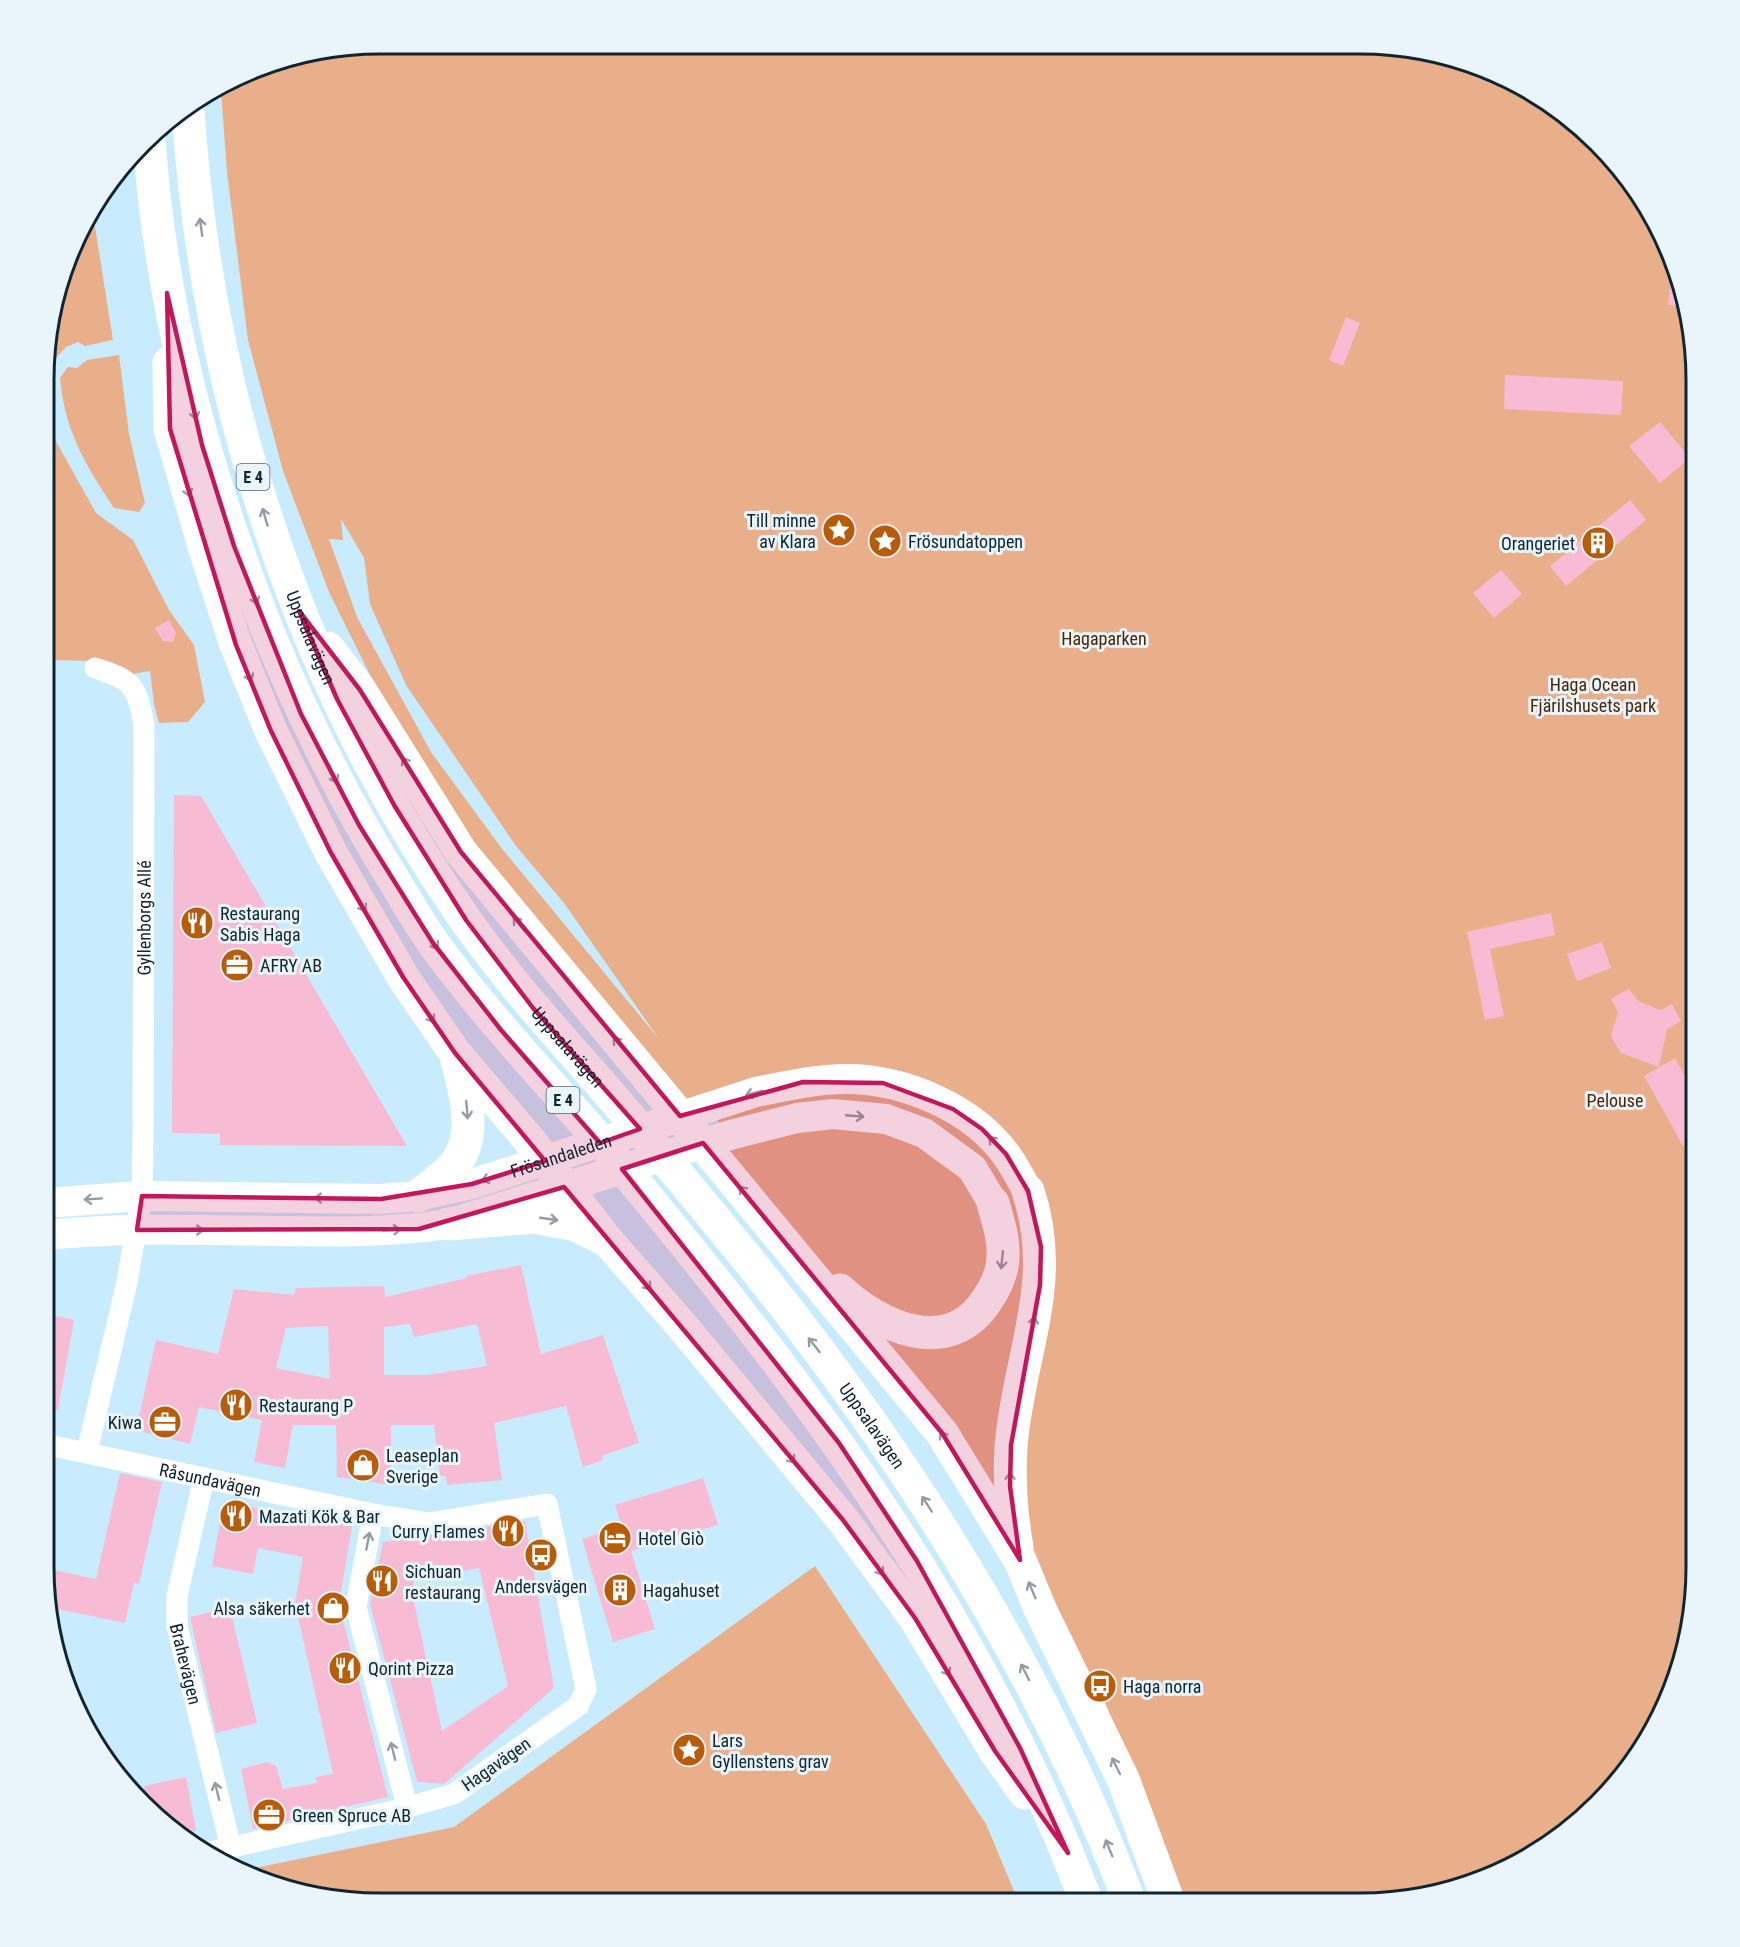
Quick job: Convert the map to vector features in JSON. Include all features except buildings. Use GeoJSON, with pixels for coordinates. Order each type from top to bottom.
{"type":"FeatureCollection","features":[{"type":"Feature","properties":{"kind":"highway","name":"Uppsalavägen"},"geometry":{"type":"LineString","coordinates":[[188,116],[191,155],[208,285],[241,435],[270,533],[299,611],[337,699],[394,805],[466,920],[533,1008],[625,1112],[748,1260],[872,1420],[951,1541],[1010,1642],[1058,1736],[1108,1844],[1126,1893]]}},
{"type":"Feature","properties":{"kind":"highway","name":"Uppsalavägen"},"geometry":{"type":"LineString","coordinates":[[150,150],[167,293],[202,445],[234,546],[301,714],[359,825],[440,952],[501,1030],[590,1130],[717,1284],[839,1443],[917,1561],[975,1659],[1020,1748],[1068,1853],[1083,1893]]}},
{"type":"Feature","properties":{"kind":"highway"},"geometry":{"type":"LineString","coordinates":[[167,293],[170,429],[207,556],[236,645],[271,731],[331,853],[403,977],[455,1053],[565,1170],[606,1239],[843,1520],[915,1618],[995,1751],[1068,1853]]}},
{"type":"Feature","properties":{"kind":"highway"},"geometry":{"type":"LineString","coordinates":[[299,611],[360,690],[461,852],[606,1029],[783,1238],[942,1433],[1020,1560],[1041,1611],[1123,1779],[1165,1893]]}},
{"type":"Feature","properties":{"kind":"highway"},"geometry":{"type":"LineString","coordinates":[[418,1196],[452,1168],[462,1152],[468,1132],[466,1093],[455,1053]]}},
{"type":"Feature","properties":{"kind":"highway"},"geometry":{"type":"LineString","coordinates":[[1020,1560],[1011,1505],[1011,1445],[1040,1285],[1041,1247],[1038,1220],[1028,1191]]}},
{"type":"Feature","properties":{"kind":"highway"},"geometry":{"type":"LineString","coordinates":[[783,1238],[846,1296],[894,1327],[918,1333],[945,1332],[967,1322],[982,1308],[997,1286],[1004,1260],[1002,1232],[993,1203]]}},
{"type":"Feature","properties":{"kind":"highway"},"geometry":{"type":"LineString","coordinates":[[448,1224],[545,1218],[576,1225],[606,1239]]}},
{"type":"Feature","properties":{"kind":"main road","name":"Frösundaleden"},"geometry":{"type":"LineString","coordinates":[[54,1234],[137,1230],[385,1231],[448,1224],[706,1107],[803,1082],[848,1079],[883,1083],[936,1101],[982,1129],[1006,1154],[1028,1191]]}},
{"type":"Feature","properties":{"kind":"main road","name":"Frösundaleden"},"geometry":{"type":"LineString","coordinates":[[54,1202],[142,1196],[381,1199],[418,1196],[472,1184],[565,1170],[730,1135],[797,1118],[855,1115],[886,1119],[924,1133],[945,1146],[972,1168],[993,1203]]}},
{"type":"Feature","properties":{"kind":"street","name":"Gyllenborgs Allé"},"geometry":{"type":"LineString","coordinates":[[95,668],[122,677],[138,694],[144,724],[142,1196]]}},
{"type":"Feature","properties":{"kind":"street"},"geometry":{"type":"LineString","coordinates":[[87,1452],[128,1282],[142,1196]]}},
{"type":"Feature","properties":{"kind":"street","name":"Råsundavägen"},"geometry":{"type":"LineString","coordinates":[[54,1446],[373,1514],[429,1523],[547,1504]]}},
{"type":"Feature","properties":{"kind":"street","name":"Brahevägen"},"geometry":{"type":"LineString","coordinates":[[204,1478],[177,1596],[177,1626],[231,1848]]}},
{"type":"Feature","properties":{"kind":"street","name":"Hagavägen"},"geometry":{"type":"LineString","coordinates":[[219,1850],[407,1808],[454,1794],[578,1706],[586,1689],[547,1504]]}},
{"type":"Feature","properties":{"kind":"street"},"geometry":{"type":"LineString","coordinates":[[373,1514],[356,1607],[407,1808]]}},
{"type":"Feature","properties":{"kind":"highlighted area"},"geometry":{"type":"Polygon","coordinates":[[[167,293],[202,445],[234,546],[301,714],[359,825],[433,943],[501,1030],[600,1143],[640,1129],[533,1008],[466,920],[394,805],[337,699],[299,611],[360,690],[461,852],[680,1116],[803,1082],[883,1083],[953,1109],[982,1129],[1006,1154],[1028,1191],[1041,1247],[1040,1285],[1011,1445],[1010,1486],[1020,1560],[942,1433],[703,1143],[622,1169],[839,1443],[917,1561],[1020,1748],[1068,1853],[995,1751],[915,1618],[843,1520],[564,1187],[419,1229],[137,1230],[142,1196],[381,1199],[472,1184],[545,1161],[455,1053],[403,977],[331,853],[271,731],[236,645],[170,429],[167,293]]]}},
{"type":"Feature","properties":{"kind":"green space","name":"Hagaparken"},"geometry":{"type":"Polygon","coordinates":[[[380,54],[1360,54],[1423,60],[1465,71],[1504,88],[1558,121],[1605,165],[1619,182],[1642,217],[1669,275],[1680,317],[1685,359],[1686,1567],[1680,1630],[1669,1672],[1652,1711],[1619,1765],[1575,1812],[1558,1826],[1523,1849],[1485,1868],[1423,1887],[1360,1893],[1182,1893],[1146,1796],[1092,1673],[1087,1676],[1042,1588],[725,1148],[735,1145],[702,1098],[685,1102],[477,852],[371,677],[329,592],[283,471],[248,340],[227,172],[221,96],[275,71],[338,57],[380,54]],[[341,519],[343,540],[329,539],[357,617],[431,752],[503,850],[659,1039],[564,903],[516,846],[406,685],[370,604],[364,558],[341,519]]]}},
{"type":"Feature","properties":{"kind":"green space"},"geometry":{"type":"Polygon","coordinates":[[[94,224],[113,340],[85,346],[78,342],[66,347],[55,359],[60,317],[71,275],[94,224]]]}},
{"type":"Feature","properties":{"kind":"green space"},"geometry":{"type":"Polygon","coordinates":[[[119,355],[129,434],[145,503],[139,512],[114,508],[85,462],[66,415],[60,378],[68,367],[77,368],[87,360],[119,355]]]}},
{"type":"Feature","properties":{"kind":"green space"},"geometry":{"type":"Polygon","coordinates":[[[54,438],[96,513],[133,540],[169,610],[194,645],[205,702],[188,722],[159,723],[150,671],[132,674],[94,661],[54,660],[54,438]]]}},
{"type":"Feature","properties":{"kind":"green space"},"geometry":{"type":"Polygon","coordinates":[[[815,1566],[986,1824],[1015,1893],[380,1893],[317,1887],[255,1868],[454,1827],[815,1566]]]}},
{"type":"Feature","properties":{"kind":"place","name":"Till minne av Klara"},"geometry":{"type":"Point","coordinates":[839,530]}},
{"type":"Feature","properties":{"kind":"place","name":"Frösundatoppen"},"geometry":{"type":"Point","coordinates":[885,541]}},
{"type":"Feature","properties":{"kind":"place","name":"Orangeriet"},"geometry":{"type":"Point","coordinates":[1598,543]}},
{"type":"Feature","properties":{"kind":"place","name":"Restaurang Sabis Haga"},"geometry":{"type":"Point","coordinates":[197,923]}},
{"type":"Feature","properties":{"kind":"place","name":"AFRY AB"},"geometry":{"type":"Point","coordinates":[237,965]}},
{"type":"Feature","properties":{"kind":"place","name":"Restaurang P"},"geometry":{"type":"Point","coordinates":[236,1405]}},
{"type":"Feature","properties":{"kind":"place","name":"Kiwa"},"geometry":{"type":"Point","coordinates":[165,1422]}},
{"type":"Feature","properties":{"kind":"place","name":"Leaseplan Sverige"},"geometry":{"type":"Point","coordinates":[363,1465]}},
{"type":"Feature","properties":{"kind":"place","name":"Mazati Kök & Bar"},"geometry":{"type":"Point","coordinates":[236,1516]}},
{"type":"Feature","properties":{"kind":"place","name":"Curry Flames"},"geometry":{"type":"Point","coordinates":[508,1531]}},
{"type":"Feature","properties":{"kind":"place","name":"Hotel Giò"},"geometry":{"type":"Point","coordinates":[615,1538]}},
{"type":"Feature","properties":{"kind":"place","name":"Andersvägen"},"geometry":{"type":"Point","coordinates":[541,1555]}},
{"type":"Feature","properties":{"kind":"place","name":"Sichuan restaurang"},"geometry":{"type":"Point","coordinates":[382,1581]}},
{"type":"Feature","properties":{"kind":"place","name":"Hagahuset"},"geometry":{"type":"Point","coordinates":[620,1590]}},
{"type":"Feature","properties":{"kind":"place","name":"Alsa säkerhet"},"geometry":{"type":"Point","coordinates":[333,1608]}},
{"type":"Feature","properties":{"kind":"place","name":"Qorint Pizza"},"geometry":{"type":"Point","coordinates":[345,1668]}},
{"type":"Feature","properties":{"kind":"place","name":"Haga norra"},"geometry":{"type":"Point","coordinates":[1100,1686]}},
{"type":"Feature","properties":{"kind":"place","name":"Lars Gyllenstens grav"},"geometry":{"type":"Point","coordinates":[689,1750]}},
{"type":"Feature","properties":{"kind":"place","name":"Green Spruce AB"},"geometry":{"type":"Point","coordinates":[269,1815]}},
{"type":"Feature","properties":{"kind":"park label","name":"Haga Ocean Fjärilshusets park"},"geometry":{"type":"Point","coordinates":[1593,694]}},
{"type":"Feature","properties":{"kind":"park label","name":"Pelouse"},"geometry":{"type":"Point","coordinates":[1615,1100]}}]}
